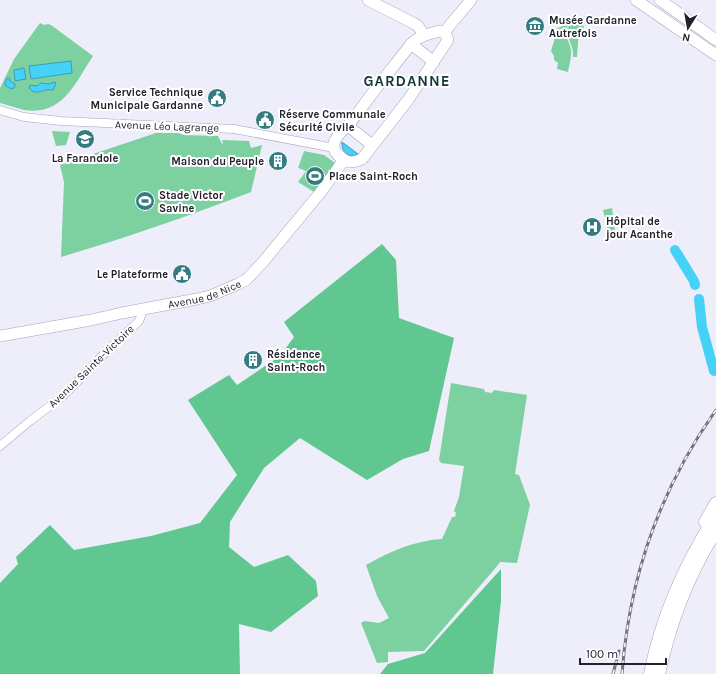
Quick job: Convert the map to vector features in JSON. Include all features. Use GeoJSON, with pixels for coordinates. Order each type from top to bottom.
{"type":"FeatureCollection","features":[{"type":"Feature","properties":{"kind":"highway"},"geometry":{"type":"LineString","coordinates":[[691,558],[695,542],[716,503]]}},
{"type":"Feature","properties":{"kind":"highway"},"geometry":{"type":"LineString","coordinates":[[650,674],[657,643],[670,604],[691,558],[716,516]]}},
{"type":"Feature","properties":{"kind":"highway"},"geometry":{"type":"LineString","coordinates":[[659,674],[668,637],[686,588],[716,531]]}},
{"type":"Feature","properties":{"kind":"main road"},"geometry":{"type":"LineString","coordinates":[[445,32],[471,0]]}},
{"type":"Feature","properties":{"kind":"main road"},"geometry":{"type":"LineString","coordinates":[[636,0],[714,52]]}},
{"type":"Feature","properties":{"kind":"main road"},"geometry":{"type":"LineString","coordinates":[[660,0],[716,40]]}},
{"type":"Feature","properties":{"kind":"main road"},"geometry":{"type":"LineString","coordinates":[[371,1],[414,23],[424,35]]}},
{"type":"Feature","properties":{"kind":"main road"},"geometry":{"type":"LineString","coordinates":[[440,31],[445,32],[448,40],[434,62],[408,100],[362,159],[350,162],[344,160],[337,154],[334,148],[334,142],[411,44],[424,35],[440,31]]}},
{"type":"Feature","properties":{"kind":"main road"},"geometry":{"type":"LineString","coordinates":[[411,44],[434,62]]}},
{"type":"Feature","properties":{"kind":"main road"},"geometry":{"type":"LineString","coordinates":[[348,126],[372,145]]}},
{"type":"Feature","properties":{"kind":"main road"},"geometry":{"type":"LineString","coordinates":[[238,284],[246,280],[263,262],[320,193],[344,160]]}},
{"type":"Feature","properties":{"kind":"main road","name":"Avenue de Nice"},"geometry":{"type":"LineString","coordinates":[[106,317],[141,314],[204,302],[223,295],[238,284]]}},
{"type":"Feature","properties":{"kind":"main road","name":"Avenue de Nice"},"geometry":{"type":"LineString","coordinates":[[0,336],[197,299],[210,296],[238,284]]}},
{"type":"Feature","properties":{"kind":"street","name":"Avenue Léo Lagrange"},"geometry":{"type":"LineString","coordinates":[[0,110],[24,117],[61,122],[234,129],[334,148]]}},
{"type":"Feature","properties":{"kind":"street","name":"Avenue Sainte-Victoire"},"geometry":{"type":"LineString","coordinates":[[0,446],[63,396],[139,321],[141,314]]}},
{"type":"Feature","properties":{"kind":"green space"},"geometry":{"type":"Polygon","coordinates":[[[581,17],[584,28],[580,30],[577,57],[573,57],[567,34],[568,23],[581,17]]]}},
{"type":"Feature","properties":{"kind":"green space"},"geometry":{"type":"Polygon","coordinates":[[[40,23],[44,25],[51,25],[93,56],[74,87],[58,103],[49,108],[37,111],[24,110],[0,103],[0,88],[14,59],[40,23]]]}},
{"type":"Feature","properties":{"kind":"green space"},"geometry":{"type":"Polygon","coordinates":[[[567,24],[566,35],[571,52],[568,72],[557,69],[558,63],[554,60],[554,56],[551,51],[556,29],[567,24]]]}},
{"type":"Feature","properties":{"kind":"green space"},"geometry":{"type":"Polygon","coordinates":[[[52,131],[70,132],[66,145],[56,146],[52,131]]]}},
{"type":"Feature","properties":{"kind":"green space","name":"Stade Victor Savine"},"geometry":{"type":"Polygon","coordinates":[[[156,133],[218,136],[222,144],[222,140],[249,141],[251,148],[262,145],[251,192],[204,210],[61,257],[64,182],[60,165],[156,133]]]}},
{"type":"Feature","properties":{"kind":"green space","name":"Place Saint-Roch"},"geometry":{"type":"Polygon","coordinates":[[[304,151],[324,155],[338,165],[314,192],[298,182],[306,171],[298,168],[304,151]]]}},
{"type":"Feature","properties":{"kind":"green space"},"geometry":{"type":"Polygon","coordinates":[[[612,208],[615,231],[608,232],[603,210],[612,208]]]}},
{"type":"Feature","properties":{"kind":"green space"},"geometry":{"type":"Polygon","coordinates":[[[382,244],[396,260],[399,318],[454,338],[429,451],[403,459],[367,480],[300,438],[264,468],[230,522],[229,547],[254,567],[288,555],[316,581],[318,596],[271,632],[239,624],[240,674],[0,674],[0,583],[18,564],[16,557],[50,525],[74,550],[151,536],[200,523],[237,475],[188,400],[229,375],[237,385],[280,356],[294,337],[284,322],[382,244]]]}},
{"type":"Feature","properties":{"kind":"green space"},"geometry":{"type":"Polygon","coordinates":[[[451,383],[484,389],[485,392],[492,393],[494,390],[527,395],[515,474],[519,475],[530,505],[517,563],[500,562],[424,651],[388,652],[388,662],[377,663],[361,623],[364,621],[379,623],[389,618],[377,596],[366,565],[384,555],[412,544],[442,539],[452,517],[455,517],[456,513],[454,511],[459,497],[464,466],[441,463],[439,460],[451,383]]]}},
{"type":"Feature","properties":{"kind":"green space"},"geometry":{"type":"Polygon","coordinates":[[[501,569],[501,601],[493,674],[380,674],[388,664],[425,653],[501,569]]]}},
{"type":"Feature","properties":{"kind":"water"},"geometry":{"type":"Polygon","coordinates":[[[71,61],[72,73],[31,79],[29,66],[71,61]]]}},
{"type":"Feature","properties":{"kind":"water"},"geometry":{"type":"Polygon","coordinates":[[[24,68],[26,79],[15,81],[14,70],[24,68]]]}},
{"type":"Feature","properties":{"kind":"water"},"geometry":{"type":"Polygon","coordinates":[[[7,78],[15,84],[14,88],[11,89],[5,85],[7,78]]]}},
{"type":"Feature","properties":{"kind":"water"},"geometry":{"type":"Polygon","coordinates":[[[41,83],[48,84],[56,83],[53,90],[35,92],[29,88],[30,85],[37,86],[41,83]]]}},
{"type":"Feature","properties":{"kind":"water"},"geometry":{"type":"Polygon","coordinates":[[[342,142],[358,154],[352,156],[346,154],[342,146],[342,142]]]}},
{"type":"Feature","properties":{"kind":"waterway"},"geometry":{"type":"LineString","coordinates":[[675,250],[695,285]]}},
{"type":"Feature","properties":{"kind":"waterway"},"geometry":{"type":"LineString","coordinates":[[699,299],[702,327],[714,371]]}},
{"type":"Feature","properties":{"kind":"railway"},"geometry":{"type":"LineString","coordinates":[[622,674],[632,603],[640,569],[651,536],[663,503],[679,471],[696,440],[716,410]]}},
{"type":"Feature","properties":{"kind":"railway"},"geometry":{"type":"LineString","coordinates":[[613,674],[619,651]]}},
{"type":"Feature","properties":{"kind":"place","name":"Musée Gardanne Autrefois"},"geometry":{"type":"Point","coordinates":[535,26]}},
{"type":"Feature","properties":{"kind":"place","name":"Service Technique Municipale Gardanne"},"geometry":{"type":"Point","coordinates":[217,98]}},
{"type":"Feature","properties":{"kind":"place","name":"Réserve Communale Sécurité Civile"},"geometry":{"type":"Point","coordinates":[265,120]}},
{"type":"Feature","properties":{"kind":"place","name":"La Farandole"},"geometry":{"type":"Point","coordinates":[85,139]}},
{"type":"Feature","properties":{"kind":"place","name":"Maison du Peuple"},"geometry":{"type":"Point","coordinates":[278,161]}},
{"type":"Feature","properties":{"kind":"place","name":"Place Saint-Roch"},"geometry":{"type":"Point","coordinates":[315,176]}},
{"type":"Feature","properties":{"kind":"place","name":"Stade Victor Savine"},"geometry":{"type":"Point","coordinates":[145,201]}},
{"type":"Feature","properties":{"kind":"place","name":"Hôpital de jour Acanthe"},"geometry":{"type":"Point","coordinates":[592,227]}},
{"type":"Feature","properties":{"kind":"place","name":"Le Plateforme"},"geometry":{"type":"Point","coordinates":[182,274]}},
{"type":"Feature","properties":{"kind":"place","name":"Résidence Saint-Roch"},"geometry":{"type":"Point","coordinates":[253,360]}},
{"type":"Feature","properties":{"kind":"district","name":"GARDANNE"},"geometry":{"type":"Point","coordinates":[407,81]}}]}
